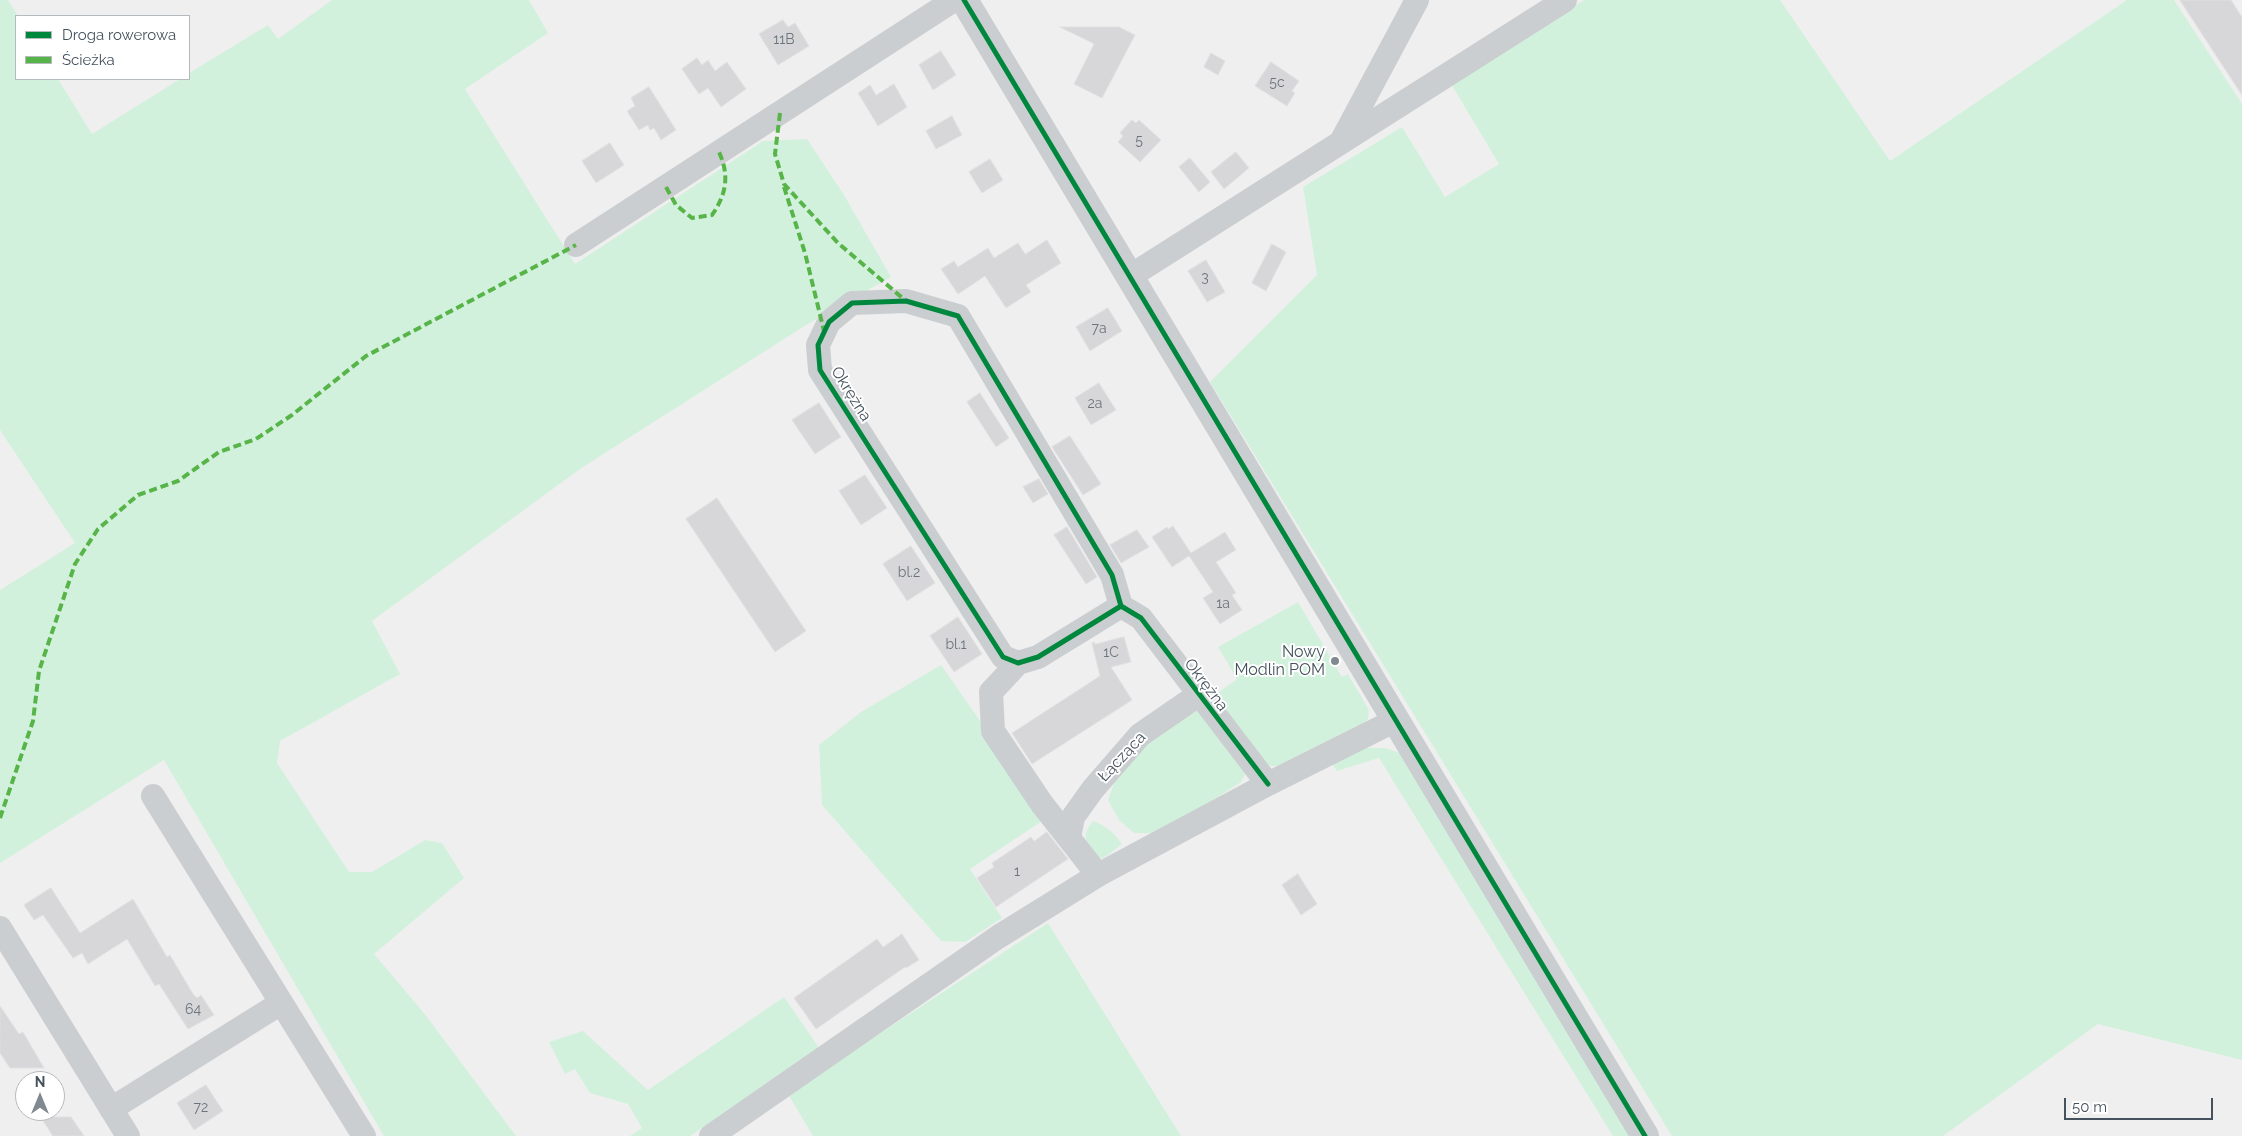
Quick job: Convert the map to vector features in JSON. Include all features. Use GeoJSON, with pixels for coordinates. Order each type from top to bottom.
{"type":"FeatureCollection","features":[{"type":"Feature","properties":{"kind":"street"},"geometry":{"type":"LineString","coordinates":[[576,245],[954,0]]}},
{"type":"Feature","properties":{"kind":"street"},"geometry":{"type":"LineString","coordinates":[[964,0],[1394,721],[1645,1136]]}},
{"type":"Feature","properties":{"kind":"street"},"geometry":{"type":"LineString","coordinates":[[1341,143],[1417,0]]}},
{"type":"Feature","properties":{"kind":"street"},"geometry":{"type":"LineString","coordinates":[[1129,277],[1565,0]]}},
{"type":"Feature","properties":{"kind":"street","name":"Okrężna"},"geometry":{"type":"LineString","coordinates":[[1018,663],[1003,657],[820,370],[818,345],[829,322],[852,303],[906,301],[958,316],[1112,576],[1121,606],[1141,618],[1198,695],[1268,784]]}},
{"type":"Feature","properties":{"kind":"street"},"geometry":{"type":"LineString","coordinates":[[1098,875],[1042,804],[993,731],[990,692],[1018,663],[1038,657],[1121,606]]}},
{"type":"Feature","properties":{"kind":"street","name":"Łącząca"},"geometry":{"type":"LineString","coordinates":[[1069,838],[1074,817],[1093,789],[1140,735],[1198,695]]}},
{"type":"Feature","properties":{"kind":"street"},"geometry":{"type":"LineString","coordinates":[[711,1136],[998,938],[1098,875],[1268,784],[1394,721]]}},
{"type":"Feature","properties":{"kind":"street"},"geometry":{"type":"LineString","coordinates":[[153,796],[364,1136]]}},
{"type":"Feature","properties":{"kind":"street"},"geometry":{"type":"LineString","coordinates":[[0,928],[128,1136]]}},
{"type":"Feature","properties":{"kind":"street"},"geometry":{"type":"LineString","coordinates":[[111,1108],[281,1003]]}},
{"type":"Feature","properties":{"kind":"green space"},"geometry":{"type":"Polygon","coordinates":[[[0,0],[8,0],[17,15],[15,15],[15,80],[59,80],[92,134],[178,80],[190,80],[190,72],[268,25],[278,39],[332,0],[529,0],[548,33],[465,89],[575,264],[763,141],[807,139],[844,195],[891,277],[811,322],[580,469],[372,621],[400,674],[280,741],[277,763],[349,872],[372,872],[425,840],[442,843],[464,878],[374,954],[424,1013],[516,1136],[384,1136],[164,760],[0,863],[0,590],[75,543],[0,430],[0,0]]]}},
{"type":"Feature","properties":{"kind":"green space"},"geometry":{"type":"Polygon","coordinates":[[[1584,0],[1780,0],[1890,161],[2127,0],[2174,0],[2242,104],[2242,1060],[2098,1024],[1943,1136],[1672,1136],[1210,382],[1317,275],[1303,187],[1402,127],[1445,197],[1499,164],[1451,84],[1584,0]]]}},
{"type":"Feature","properties":{"kind":"green space"},"geometry":{"type":"Polygon","coordinates":[[[1298,602],[1342,677],[1348,674],[1369,710],[1368,719],[1361,728],[1281,766],[1270,766],[1261,762],[1211,698],[1237,679],[1218,647],[1298,602]]]}},
{"type":"Feature","properties":{"kind":"green space"},"geometry":{"type":"Polygon","coordinates":[[[941,665],[1043,811],[1045,819],[970,869],[1002,918],[965,942],[941,941],[822,805],[819,745],[861,712],[941,665]]]}},
{"type":"Feature","properties":{"kind":"green space"},"geometry":{"type":"Polygon","coordinates":[[[1194,710],[1202,711],[1247,771],[1241,782],[1162,833],[1134,833],[1119,820],[1108,800],[1114,783],[1150,740],[1194,710]]]}},
{"type":"Feature","properties":{"kind":"green space"},"geometry":{"type":"Polygon","coordinates":[[[1367,748],[1385,748],[1400,753],[1631,1136],[1613,1136],[1379,758],[1337,771],[1331,762],[1367,748]]]}},
{"type":"Feature","properties":{"kind":"green space"},"geometry":{"type":"Polygon","coordinates":[[[1093,821],[1109,830],[1122,844],[1104,858],[1094,857],[1087,843],[1087,831],[1093,821]]]}},
{"type":"Feature","properties":{"kind":"green space"},"geometry":{"type":"Polygon","coordinates":[[[1048,923],[1181,1136],[813,1136],[788,1094],[1048,923]]]}},
{"type":"Feature","properties":{"kind":"green space"},"geometry":{"type":"Polygon","coordinates":[[[784,997],[820,1049],[690,1136],[630,1136],[642,1128],[628,1104],[590,1093],[575,1069],[565,1074],[549,1042],[583,1031],[648,1090],[784,997]]]}},
{"type":"Feature","properties":{"kind":"building"},"geometry":{"type":"Polygon","coordinates":[[[2180,0],[2231,0],[2242,17],[2242,95],[2180,0]]]}},
{"type":"Feature","properties":{"kind":"building"},"geometry":{"type":"Polygon","coordinates":[[[783,20],[788,27],[795,23],[809,46],[778,65],[759,34],[783,20]]]}},
{"type":"Feature","properties":{"kind":"building"},"geometry":{"type":"Polygon","coordinates":[[[1060,27],[1119,27],[1135,35],[1102,98],[1074,84],[1094,44],[1060,27]]]}},
{"type":"Feature","properties":{"kind":"building"},"geometry":{"type":"Polygon","coordinates":[[[941,51],[956,75],[933,90],[919,65],[941,51]]]}},
{"type":"Feature","properties":{"kind":"building"},"geometry":{"type":"Polygon","coordinates":[[[1211,53],[1225,61],[1218,75],[1204,67],[1211,53]]]}},
{"type":"Feature","properties":{"kind":"building"},"geometry":{"type":"Polygon","coordinates":[[[697,58],[702,65],[708,60],[715,71],[727,62],[746,89],[721,107],[708,88],[699,94],[682,69],[697,58]]]}},
{"type":"Feature","properties":{"kind":"building"},"geometry":{"type":"Polygon","coordinates":[[[1271,62],[1299,81],[1292,91],[1295,93],[1287,106],[1255,86],[1271,62]]]}},
{"type":"Feature","properties":{"kind":"building"},"geometry":{"type":"Polygon","coordinates":[[[894,84],[907,107],[878,126],[858,93],[870,85],[876,95],[894,84]]]}},
{"type":"Feature","properties":{"kind":"building"},"geometry":{"type":"Polygon","coordinates":[[[649,87],[676,130],[661,140],[654,128],[650,130],[648,125],[639,130],[627,111],[635,106],[631,98],[649,87]]]}},
{"type":"Feature","properties":{"kind":"building"},"geometry":{"type":"Polygon","coordinates":[[[952,116],[962,135],[936,149],[926,131],[952,116]]]}},
{"type":"Feature","properties":{"kind":"building"},"geometry":{"type":"Polygon","coordinates":[[[1132,120],[1136,123],[1139,120],[1161,140],[1140,162],[1118,142],[1123,136],[1120,133],[1132,120]]]}},
{"type":"Feature","properties":{"kind":"building"},"geometry":{"type":"Polygon","coordinates":[[[610,143],[624,165],[596,183],[582,161],[610,143]]]}},
{"type":"Feature","properties":{"kind":"building"},"geometry":{"type":"Polygon","coordinates":[[[1236,152],[1249,168],[1224,189],[1211,172],[1236,152]]]}},
{"type":"Feature","properties":{"kind":"building"},"geometry":{"type":"Polygon","coordinates":[[[1190,158],[1210,182],[1199,192],[1179,167],[1190,158]]]}},
{"type":"Feature","properties":{"kind":"building"},"geometry":{"type":"Polygon","coordinates":[[[990,159],[1003,180],[982,193],[969,172],[990,159]]]}},
{"type":"Feature","properties":{"kind":"building"},"geometry":{"type":"Polygon","coordinates":[[[1047,240],[1061,263],[1026,285],[1031,292],[1006,308],[985,276],[958,294],[941,269],[954,261],[958,267],[988,248],[994,258],[1018,243],[1025,254],[1047,240]]]}},
{"type":"Feature","properties":{"kind":"building"},"geometry":{"type":"Polygon","coordinates":[[[1272,244],[1286,252],[1266,291],[1252,283],[1272,244]]]}},
{"type":"Feature","properties":{"kind":"building"},"geometry":{"type":"Polygon","coordinates":[[[1206,260],[1225,292],[1207,302],[1188,271],[1206,260]]]}},
{"type":"Feature","properties":{"kind":"building"},"geometry":{"type":"Polygon","coordinates":[[[1108,308],[1122,331],[1090,351],[1076,327],[1108,308]]]}},
{"type":"Feature","properties":{"kind":"building"},"geometry":{"type":"Polygon","coordinates":[[[1099,383],[1116,410],[1091,425],[1075,398],[1099,383]]]}},
{"type":"Feature","properties":{"kind":"building"},"geometry":{"type":"Polygon","coordinates":[[[980,393],[1009,438],[996,447],[967,402],[980,393]]]}},
{"type":"Feature","properties":{"kind":"building"},"geometry":{"type":"Polygon","coordinates":[[[819,403],[841,437],[815,454],[792,420],[819,403]]]}},
{"type":"Feature","properties":{"kind":"building"},"geometry":{"type":"Polygon","coordinates":[[[1070,436],[1101,484],[1083,495],[1052,447],[1070,436]]]}},
{"type":"Feature","properties":{"kind":"building"},"geometry":{"type":"Polygon","coordinates":[[[865,475],[887,508],[861,525],[839,491],[865,475]]]}},
{"type":"Feature","properties":{"kind":"building"},"geometry":{"type":"Polygon","coordinates":[[[1039,479],[1048,494],[1033,503],[1023,487],[1039,479]]]}},
{"type":"Feature","properties":{"kind":"building"},"geometry":{"type":"Polygon","coordinates":[[[717,498],[806,631],[775,652],[686,519],[717,498]]]}},
{"type":"Feature","properties":{"kind":"building"},"geometry":{"type":"Polygon","coordinates":[[[1173,526],[1191,553],[1225,532],[1236,550],[1216,562],[1236,593],[1232,595],[1242,610],[1220,624],[1203,598],[1213,592],[1189,556],[1172,567],[1152,537],[1167,527],[1168,529],[1173,526]]]}},
{"type":"Feature","properties":{"kind":"building"},"geometry":{"type":"Polygon","coordinates":[[[1067,527],[1097,577],[1086,584],[1054,535],[1067,527]]]}},
{"type":"Feature","properties":{"kind":"building"},"geometry":{"type":"Polygon","coordinates":[[[1137,530],[1149,547],[1121,563],[1110,545],[1137,530]]]}},
{"type":"Feature","properties":{"kind":"building"},"geometry":{"type":"Polygon","coordinates":[[[911,546],[935,583],[907,601],[883,564],[911,546]]]}},
{"type":"Feature","properties":{"kind":"building"},"geometry":{"type":"Polygon","coordinates":[[[958,617],[982,654],[954,672],[930,636],[958,617]]]}},
{"type":"Feature","properties":{"kind":"building"},"geometry":{"type":"Polygon","coordinates":[[[1124,637],[1131,662],[1111,667],[1132,700],[1032,764],[1012,733],[1100,676],[1092,643],[1094,642],[1095,644],[1124,637]]]}},
{"type":"Feature","properties":{"kind":"building"},"geometry":{"type":"Polygon","coordinates":[[[1047,832],[1068,859],[996,907],[977,878],[994,867],[992,863],[1031,837],[1034,841],[1047,832]]]}},
{"type":"Feature","properties":{"kind":"building"},"geometry":{"type":"Polygon","coordinates":[[[1298,874],[1317,904],[1301,915],[1282,885],[1298,874]]]}},
{"type":"Feature","properties":{"kind":"building"},"geometry":{"type":"Polygon","coordinates":[[[51,888],[80,933],[133,899],[167,957],[170,955],[193,994],[197,998],[201,995],[214,1015],[188,1029],[159,984],[155,986],[127,939],[88,964],[82,953],[73,958],[43,915],[34,920],[24,905],[51,888]]]}},
{"type":"Feature","properties":{"kind":"building"},"geometry":{"type":"Polygon","coordinates":[[[902,934],[919,960],[905,967],[816,1029],[794,998],[877,939],[883,947],[902,934]]]}},
{"type":"Feature","properties":{"kind":"building"},"geometry":{"type":"Polygon","coordinates":[[[0,1006],[19,1034],[23,1032],[44,1068],[10,1068],[0,1053],[0,1006]]]}},
{"type":"Feature","properties":{"kind":"building"},"geometry":{"type":"Polygon","coordinates":[[[206,1085],[223,1111],[194,1130],[177,1103],[206,1085]]]}},
{"type":"Feature","properties":{"kind":"building"},"geometry":{"type":"Polygon","coordinates":[[[65,1117],[71,1117],[84,1136],[53,1136],[44,1121],[65,1121],[65,1117]]]}},
{"type":"Feature","properties":{"kind":"marked path"},"geometry":{"type":"LineString","coordinates":[[780,113],[775,154],[784,184],[838,243],[906,301]]}},
{"type":"Feature","properties":{"kind":"marked path"},"geometry":{"type":"LineString","coordinates":[[666,187],[676,205],[692,218],[712,215],[721,200],[725,185],[725,169],[719,152]]}},
{"type":"Feature","properties":{"kind":"marked path"},"geometry":{"type":"LineString","coordinates":[[784,187],[805,253],[824,331]]}},
{"type":"Feature","properties":{"kind":"marked path"},"geometry":{"type":"LineString","coordinates":[[0,818],[33,721],[39,671],[75,564],[98,529],[138,495],[178,481],[219,452],[256,439],[292,415],[366,356],[576,245]]}},
{"type":"Feature","properties":{"kind":"cycle path"},"geometry":{"type":"LineString","coordinates":[[964,0],[1645,1136]]}},
{"type":"Feature","properties":{"kind":"cycle path"},"geometry":{"type":"LineString","coordinates":[[1121,606],[1038,657],[1018,663],[1003,657],[820,370],[818,345],[829,322],[852,303],[906,301],[958,316],[1112,575],[1121,606],[1141,618],[1268,784]]}},
{"type":"Feature","properties":{"kind":"place","name":"Nowy Modlin POM"},"geometry":{"type":"Point","coordinates":[1335,661]}}]}
